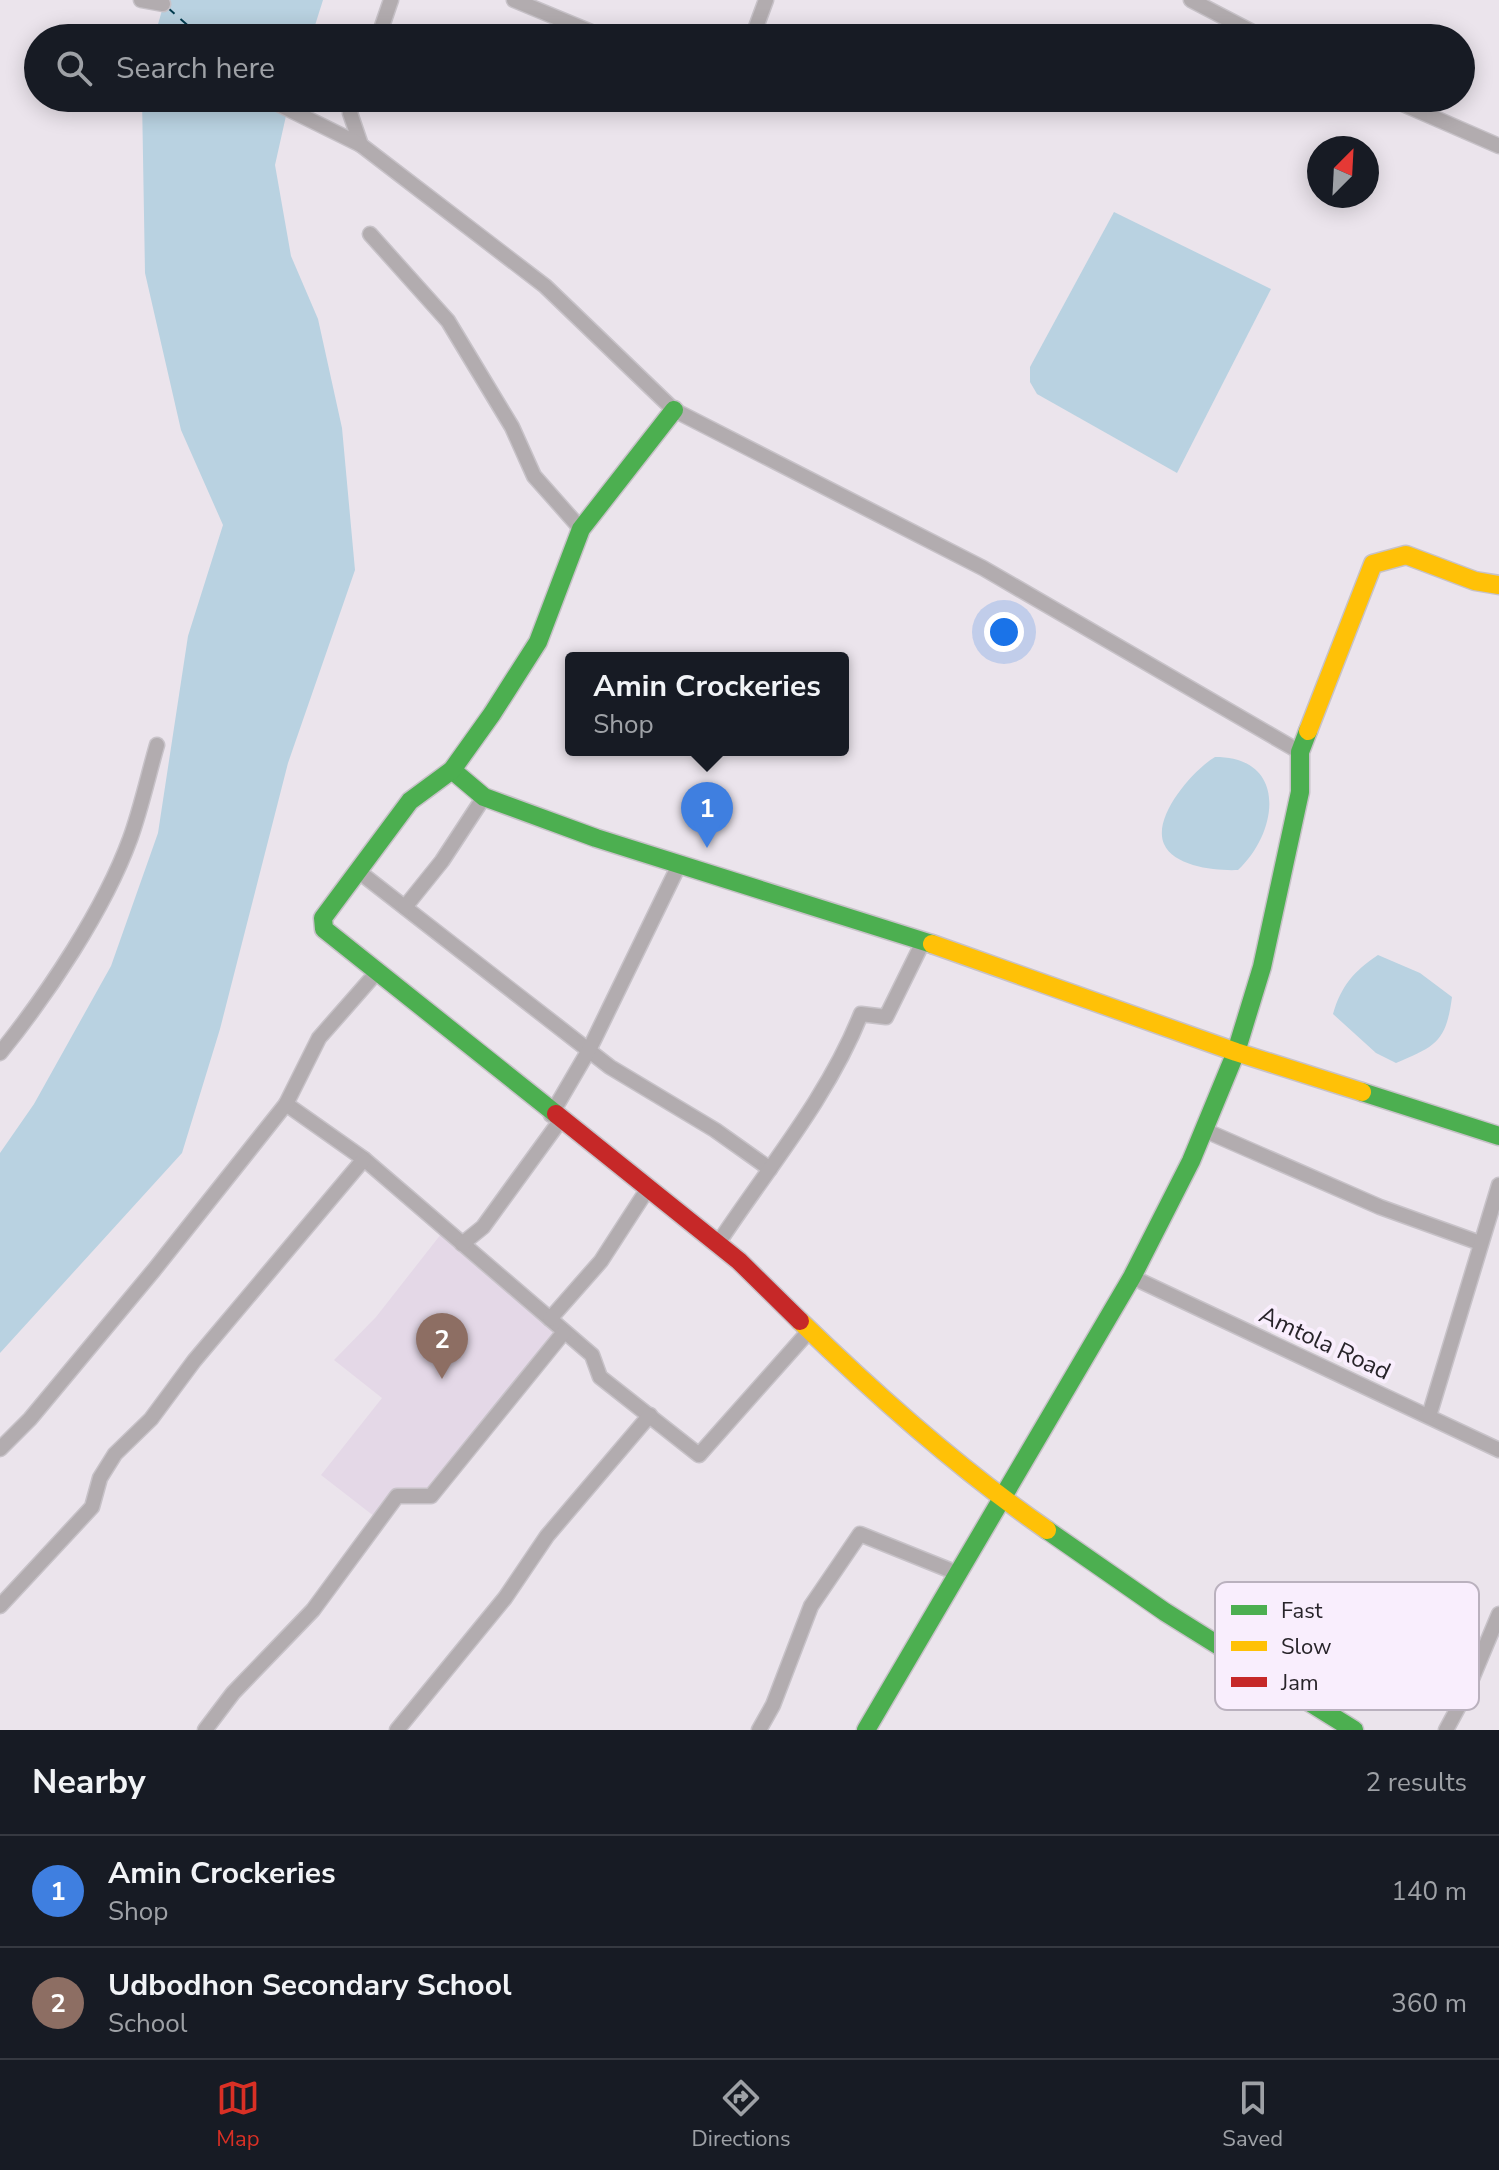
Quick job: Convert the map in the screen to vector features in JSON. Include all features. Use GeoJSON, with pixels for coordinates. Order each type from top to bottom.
{"type":"FeatureCollection","features":[{"type":"Feature","properties":{"kind":"street"},"geometry":{"type":"LineString","coordinates":[[141,0],[163,4]]}},
{"type":"Feature","properties":{"kind":"street"},"geometry":{"type":"LineString","coordinates":[[383,24],[391,0]]}},
{"type":"Feature","properties":{"kind":"street"},"geometry":{"type":"LineString","coordinates":[[514,0],[572,24]]}},
{"type":"Feature","properties":{"kind":"street"},"geometry":{"type":"LineString","coordinates":[[757,24],[766,0]]}},
{"type":"Feature","properties":{"kind":"street"},"geometry":{"type":"LineString","coordinates":[[1191,0],[1237,24]]}},
{"type":"Feature","properties":{"kind":"street"},"geometry":{"type":"LineString","coordinates":[[294,112],[361,145],[545,286],[674,410],[983,568],[1300,752]]}},
{"type":"Feature","properties":{"kind":"street"},"geometry":{"type":"LineString","coordinates":[[350,112],[361,145]]}},
{"type":"Feature","properties":{"kind":"street"},"geometry":{"type":"LineString","coordinates":[[1421,112],[1499,146]]}},
{"type":"Feature","properties":{"kind":"street"},"geometry":{"type":"LineString","coordinates":[[370,234],[448,321],[512,427],[534,476],[581,529]]}},
{"type":"Feature","properties":{"kind":"street"},"geometry":{"type":"LineString","coordinates":[[674,410],[581,529],[538,642],[452,770],[410,801],[321,923],[556,1118],[717,1245],[848,1368],[1001,1498],[1215,1643]]}},
{"type":"Feature","properties":{"kind":"street"},"geometry":{"type":"LineString","coordinates":[[866,1730],[1132,1277],[1204,1130],[1236,1052],[1282,883],[1300,792],[1300,752],[1373,564],[1406,555],[1475,581],[1499,585]]}},
{"type":"Feature","properties":{"kind":"street"},"geometry":{"type":"LineString","coordinates":[[0,1053],[33,1012],[84,931],[129,841],[157,745]]}},
{"type":"Feature","properties":{"kind":"street"},"geometry":{"type":"LineString","coordinates":[[452,770],[484,797],[679,865],[923,942],[1236,1052],[1499,1136]]}},
{"type":"Feature","properties":{"kind":"street"},"geometry":{"type":"LineString","coordinates":[[405,907],[442,861],[484,797]]}},
{"type":"Feature","properties":{"kind":"street"},"geometry":{"type":"LineString","coordinates":[[462,1244],[483,1227],[556,1118],[679,865]]}},
{"type":"Feature","properties":{"kind":"street"},"geometry":{"type":"LineString","coordinates":[[358,871],[630,1081],[705,1124],[770,1169]]}},
{"type":"Feature","properties":{"kind":"street"},"geometry":{"type":"LineString","coordinates":[[717,1245],[805,1118],[861,1014],[886,1017],[923,942]]}},
{"type":"Feature","properties":{"kind":"street"},"geometry":{"type":"LineString","coordinates":[[0,1449],[154,1270],[286,1104],[319,1038],[377,972]]}},
{"type":"Feature","properties":{"kind":"street"},"geometry":{"type":"LineString","coordinates":[[286,1104],[364,1159],[592,1355],[600,1377],[699,1455],[810,1330]]}},
{"type":"Feature","properties":{"kind":"street"},"geometry":{"type":"LineString","coordinates":[[1204,1130],[1380,1207],[1480,1243]]}},
{"type":"Feature","properties":{"kind":"street"},"geometry":{"type":"LineString","coordinates":[[0,1606],[92,1507],[100,1478],[115,1454],[151,1419],[194,1361],[364,1159]]}},
{"type":"Feature","properties":{"kind":"street"},"geometry":{"type":"LineString","coordinates":[[1429,1416],[1499,1185]]}},
{"type":"Feature","properties":{"kind":"street"},"geometry":{"type":"LineString","coordinates":[[550,1319],[601,1261],[647,1190]]}},
{"type":"Feature","properties":{"kind":"street","name":"Amtola Road"},"geometry":{"type":"LineString","coordinates":[[1132,1277],[1499,1450]]}},
{"type":"Feature","properties":{"kind":"street"},"geometry":{"type":"LineString","coordinates":[[205,1730],[233,1693],[313,1610],[397,1496],[431,1496],[564,1332]]}},
{"type":"Feature","properties":{"kind":"street"},"geometry":{"type":"LineString","coordinates":[[397,1730],[505,1598],[547,1536],[650,1415]]}},
{"type":"Feature","properties":{"kind":"street"},"geometry":{"type":"LineString","coordinates":[[759,1730],[773,1705],[811,1606],[860,1534],[957,1573]]}},
{"type":"Feature","properties":{"kind":"street"},"geometry":{"type":"LineString","coordinates":[[1479,1662],[1499,1614]]}},
{"type":"Feature","properties":{"kind":"street"},"geometry":{"type":"LineString","coordinates":[[1322,1710],[1354,1730]]}},
{"type":"Feature","properties":{"kind":"street"},"geometry":{"type":"LineString","coordinates":[[1446,1730],[1457,1710]]}},
{"type":"Feature","properties":{"kind":"shaded area"},"geometry":{"type":"Polygon","coordinates":[[[445,1229],[564,1332],[431,1496],[397,1496],[379,1520],[321,1475],[382,1398],[334,1360],[376,1317],[445,1229]]]}},
{"type":"Feature","properties":{"kind":"water"},"geometry":{"type":"Polygon","coordinates":[[[165,0],[323,0],[315,24],[158,24],[165,0]]]}},
{"type":"Feature","properties":{"kind":"water"},"geometry":{"type":"Polygon","coordinates":[[[142,112],[287,112],[275,165],[291,256],[318,319],[342,428],[355,570],[288,763],[220,1029],[182,1153],[0,1353],[0,1153],[34,1104],[111,966],[158,833],[188,636],[223,525],[181,430],[145,273],[142,112]]]}},
{"type":"Feature","properties":{"kind":"water"},"geometry":{"type":"Polygon","coordinates":[[[1114,212],[1271,289],[1177,473],[1037,394],[1030,382],[1030,367],[1114,212]]]}},
{"type":"Feature","properties":{"kind":"water"},"geometry":{"type":"Polygon","coordinates":[[[1215,757],[1239,760],[1255,769],[1265,783],[1269,800],[1262,837],[1252,855],[1238,870],[1219,870],[1186,863],[1169,852],[1164,844],[1162,833],[1169,808],[1186,783],[1215,757]]]}},
{"type":"Feature","properties":{"kind":"water"},"geometry":{"type":"Polygon","coordinates":[[[1378,955],[1420,973],[1452,997],[1446,1024],[1437,1040],[1430,1047],[1396,1063],[1376,1053],[1333,1014],[1350,980],[1378,955]]]}},
{"type":"Feature","properties":{"kind":"ferry route"},"geometry":{"type":"LineString","coordinates":[[167,7],[186,24]]}},
{"type":"Feature","properties":{"kind":"traffic: fast"},"geometry":{"type":"LineString","coordinates":[[556,1114],[324,929],[323,918],[410,801],[452,770],[492,714],[538,642],[581,529],[674,410]]}},
{"type":"Feature","properties":{"kind":"traffic: fast"},"geometry":{"type":"LineString","coordinates":[[866,1730],[1132,1277],[1191,1161],[1236,1052],[1262,967],[1300,792],[1300,752],[1308,731]]}},
{"type":"Feature","properties":{"kind":"traffic: fast"},"geometry":{"type":"LineString","coordinates":[[452,770],[484,797],[596,838],[932,944]]}},
{"type":"Feature","properties":{"kind":"traffic: fast"},"geometry":{"type":"LineString","coordinates":[[1362,1092],[1499,1136]]}},
{"type":"Feature","properties":{"kind":"traffic: fast"},"geometry":{"type":"LineString","coordinates":[[1047,1530],[1215,1643]]}},
{"type":"Feature","properties":{"kind":"traffic: fast"},"geometry":{"type":"LineString","coordinates":[[1322,1710],[1354,1730]]}},
{"type":"Feature","properties":{"kind":"traffic: slow"},"geometry":{"type":"LineString","coordinates":[[1308,731],[1373,564],[1406,555],[1475,581],[1499,585]]}},
{"type":"Feature","properties":{"kind":"traffic: slow"},"geometry":{"type":"LineString","coordinates":[[932,944],[1236,1052],[1362,1092]]}},
{"type":"Feature","properties":{"kind":"traffic: slow"},"geometry":{"type":"LineString","coordinates":[[800,1321],[919,1431],[1047,1530]]}},
{"type":"Feature","properties":{"kind":"traffic: jam"},"geometry":{"type":"LineString","coordinates":[[556,1114],[739,1261],[800,1321]]}},
{"type":"Feature","properties":{"kind":"place","name":"Amin Crockeries"},"geometry":{"type":"Point","coordinates":[707,848]}},
{"type":"Feature","properties":{"kind":"place","name":"Udbodhon Secondary School"},"geometry":{"type":"Point","coordinates":[442,1379]}}]}
